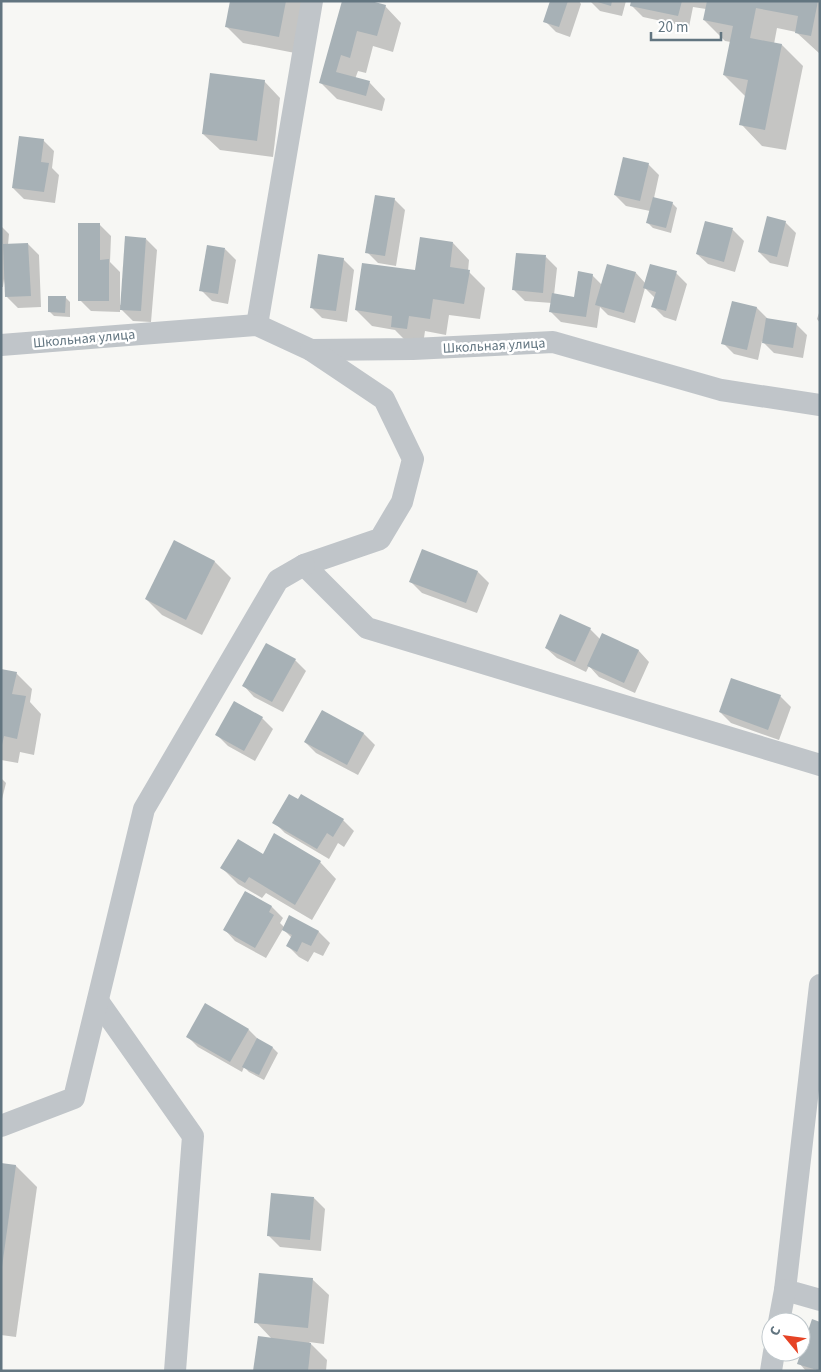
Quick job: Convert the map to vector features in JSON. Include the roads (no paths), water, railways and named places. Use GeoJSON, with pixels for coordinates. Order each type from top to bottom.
{"type":"FeatureCollection","features":[{"type":"Feature","properties":{"kind":"street"},"geometry":{"type":"LineString","coordinates":[[257,325],[312,1]]}},
{"type":"Feature","properties":{"kind":"street","name":"Школьная улица"},"geometry":{"type":"LineString","coordinates":[[1,345],[257,325],[311,350],[414,349],[553,342],[721,390],[820,405]]}},
{"type":"Feature","properties":{"kind":"street"},"geometry":{"type":"LineString","coordinates":[[1,1126],[74,1098],[144,809],[278,580],[304,565],[380,539],[402,502],[413,458],[384,399],[311,350]]}},
{"type":"Feature","properties":{"kind":"street"},"geometry":{"type":"LineString","coordinates":[[304,565],[367,628],[820,765]]}},
{"type":"Feature","properties":{"kind":"street"},"geometry":{"type":"LineString","coordinates":[[781,1312],[820,984]]}},
{"type":"Feature","properties":{"kind":"street"},"geometry":{"type":"LineString","coordinates":[[98,1001],[193,1136],[174,1371]]}},
{"type":"Feature","properties":{"kind":"street"},"geometry":{"type":"LineString","coordinates":[[785,1290],[820,1300]]}}]}
